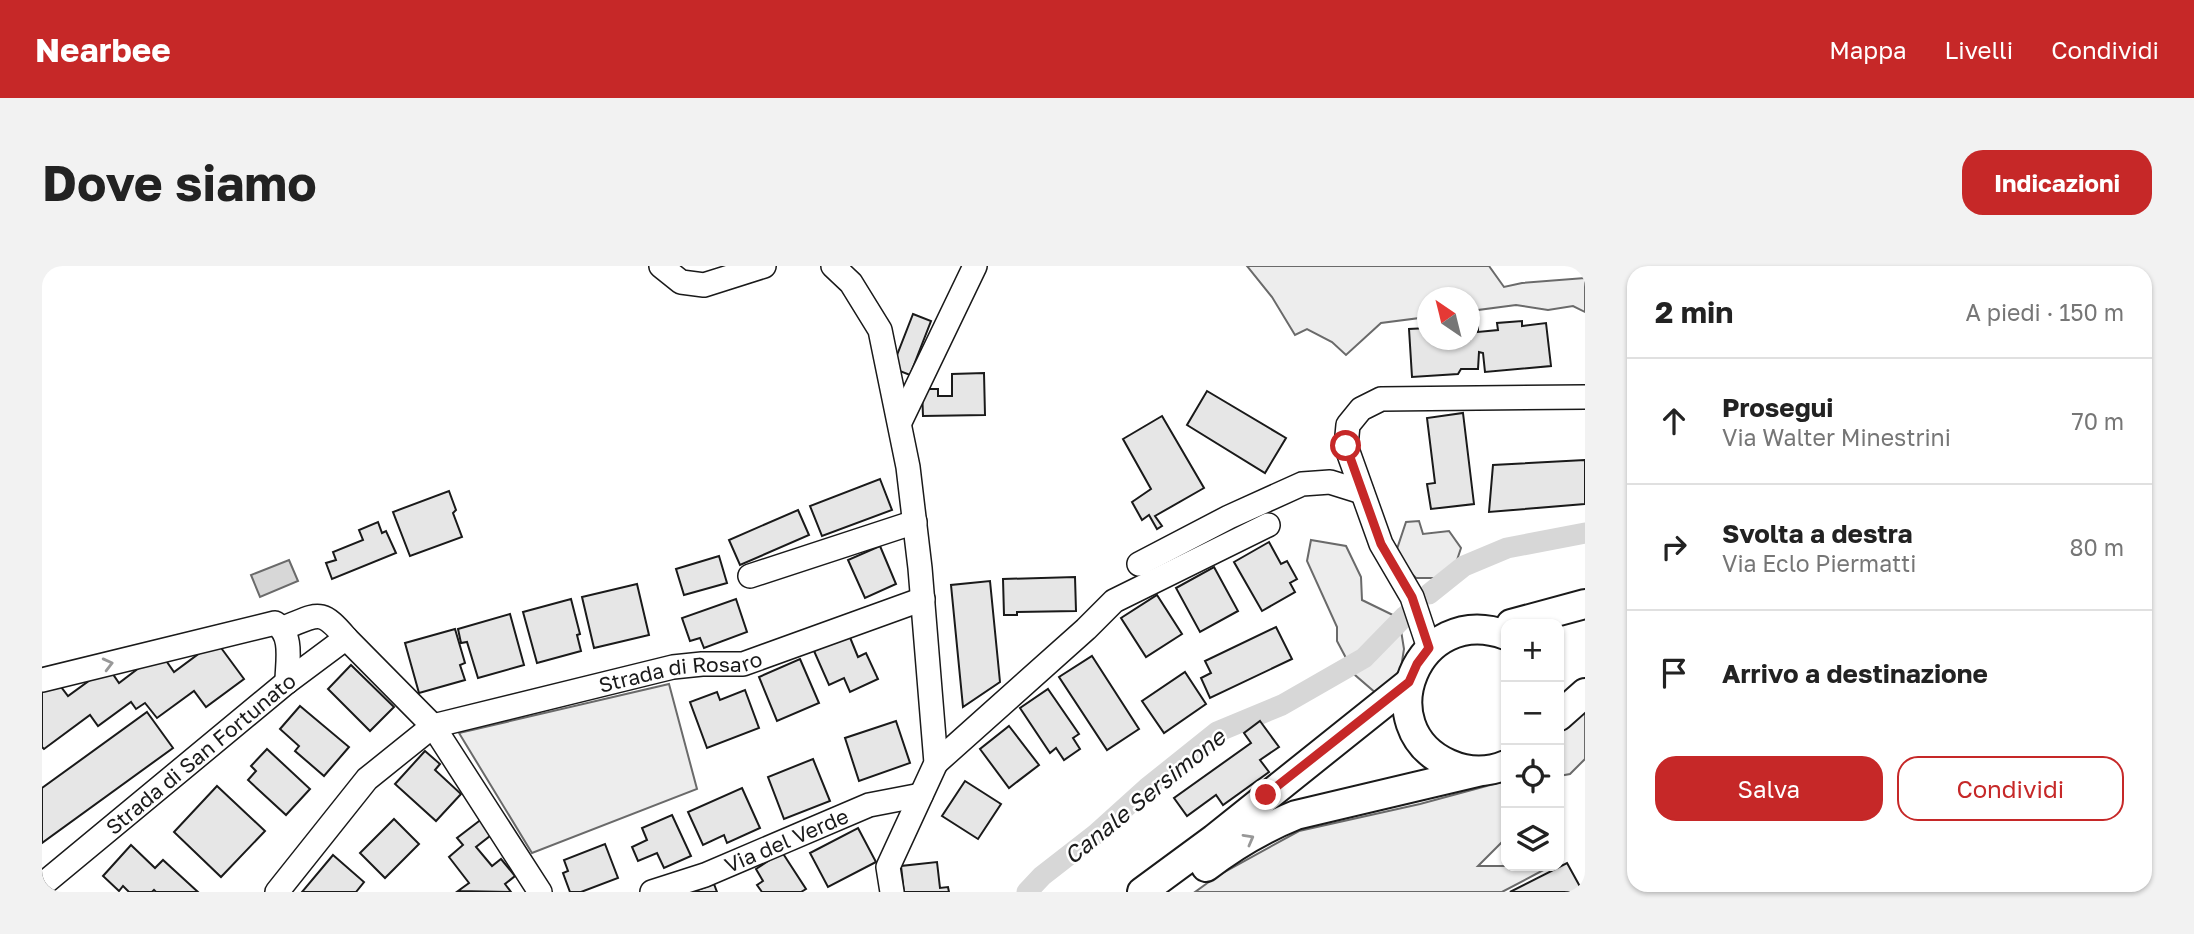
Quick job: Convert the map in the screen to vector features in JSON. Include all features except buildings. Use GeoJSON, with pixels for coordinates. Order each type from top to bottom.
{"type":"FeatureCollection","features":[{"type":"Feature","properties":{"kind":"main road"},"geometry":{"type":"LineString","coordinates":[[1534,619],[1585,604]]}},
{"type":"Feature","properties":{"kind":"main road"},"geometry":{"type":"LineString","coordinates":[[1494,768],[1460,768],[1440,760],[1424,745],[1412,726],[1407,705],[1409,682],[1417,664],[1439,641],[1463,630],[1501,628]]}},
{"type":"Feature","properties":{"kind":"main road"},"geometry":{"type":"LineString","coordinates":[[1142,892],[1213,839],[1409,682]]}},
{"type":"Feature","properties":{"kind":"main road"},"geometry":{"type":"LineString","coordinates":[[1564,712],[1585,693]]}},
{"type":"Feature","properties":{"kind":"main road"},"geometry":{"type":"LineString","coordinates":[[1173,892],[1224,852],[1296,815],[1494,768]]}},
{"type":"Feature","properties":{"kind":"street"},"geometry":{"type":"LineString","coordinates":[[661,266],[681,282],[704,285],[764,266]]}},
{"type":"Feature","properties":{"kind":"street"},"geometry":{"type":"LineString","coordinates":[[833,266],[851,283],[880,330],[900,422],[915,522],[936,763]]}},
{"type":"Feature","properties":{"kind":"street"},"geometry":{"type":"LineString","coordinates":[[900,422],[975,266]]}},
{"type":"Feature","properties":{"kind":"street"},"geometry":{"type":"LineString","coordinates":[[1439,641],[1381,544],[1346,446],[1348,425],[1361,409],[1381,399],[1585,397]]}},
{"type":"Feature","properties":{"kind":"street"},"geometry":{"type":"LineString","coordinates":[[1139,564],[1229,517],[1302,484],[1330,482],[1362,492]]}},
{"type":"Feature","properties":{"kind":"street"},"geometry":{"type":"LineString","coordinates":[[750,576],[915,522]]}},
{"type":"Feature","properties":{"kind":"street"},"geometry":{"type":"LineString","coordinates":[[892,892],[888,867],[936,763],[1114,601],[1268,525]]}},
{"type":"Feature","properties":{"kind":"street","name":"Strada di Rosaro"},"geometry":{"type":"LineString","coordinates":[[277,892],[367,779],[433,726],[673,667],[743,664],[923,599]]}},
{"type":"Feature","properties":{"kind":"street"},"geometry":{"type":"LineString","coordinates":[[42,680],[275,623],[283,628],[317,616],[331,620],[433,726],[540,892]]}},
{"type":"Feature","properties":{"kind":"street","name":"Strada di San Fortunato"},"geometry":{"type":"LineString","coordinates":[[42,885],[287,682],[287,637],[283,628]]}},
{"type":"Feature","properties":{"kind":"street"},"geometry":{"type":"LineString","coordinates":[[287,682],[346,638]]}},
{"type":"Feature","properties":{"kind":"street","name":"Via del Verde"},"geometry":{"type":"LineString","coordinates":[[652,892],[705,875],[869,805],[921,795]]}},
{"type":"Feature","properties":{"kind":"shaded area"},"geometry":{"type":"Polygon","coordinates":[[[1247,266],[1489,266],[1504,287],[1585,278],[1585,312],[1573,306],[1548,310],[1516,305],[1480,310],[1480,287],[1417,287],[1417,318],[1381,323],[1346,355],[1332,342],[1307,329],[1295,335],[1272,297],[1247,266]]]}},
{"type":"Feature","properties":{"kind":"shaded area"},"geometry":{"type":"Polygon","coordinates":[[[1419,521],[1423,534],[1449,531],[1461,548],[1451,578],[1416,578],[1397,549],[1406,522],[1419,521]]]}},
{"type":"Feature","properties":{"kind":"shaded area"},"geometry":{"type":"Polygon","coordinates":[[[1311,540],[1346,546],[1361,577],[1362,600],[1399,618],[1404,649],[1399,681],[1377,694],[1355,675],[1337,641],[1337,627],[1307,561],[1311,540]]]}},
{"type":"Feature","properties":{"kind":"shaded area"},"geometry":{"type":"Polygon","coordinates":[[[289,560],[298,581],[260,597],[251,575],[289,560]]]}},
{"type":"Feature","properties":{"kind":"shaded area"},"geometry":{"type":"Polygon","coordinates":[[[669,684],[697,789],[532,853],[459,733],[669,684]]]}},
{"type":"Feature","properties":{"kind":"shaded area"},"geometry":{"type":"Polygon","coordinates":[[[1585,702],[1585,759],[1570,774],[1564,775],[1564,745],[1564,724],[1585,702]]]}},
{"type":"Feature","properties":{"kind":"shaded area"},"geometry":{"type":"Polygon","coordinates":[[[1501,782],[1501,843],[1478,866],[1501,866],[1501,871],[1542,871],[1502,892],[1195,892],[1217,876],[1299,831],[1420,804],[1501,782]]]}},
{"type":"Feature","properties":{"kind":"waterway"},"geometry":{"type":"LineString","coordinates":[[1429,594],[1464,566],[1507,548],[1585,533]]}},
{"type":"Feature","properties":{"kind":"waterway","name":"Canale Sersimone"},"geometry":{"type":"LineString","coordinates":[[1027,892],[1042,876],[1217,732],[1282,705],[1364,658],[1405,616]]}},
{"type":"Feature","properties":{"kind":"route"},"geometry":{"type":"LineString","coordinates":[[1266,795],[1409,682],[1417,664],[1429,648],[1412,597],[1381,544],[1346,446]]}}]}
